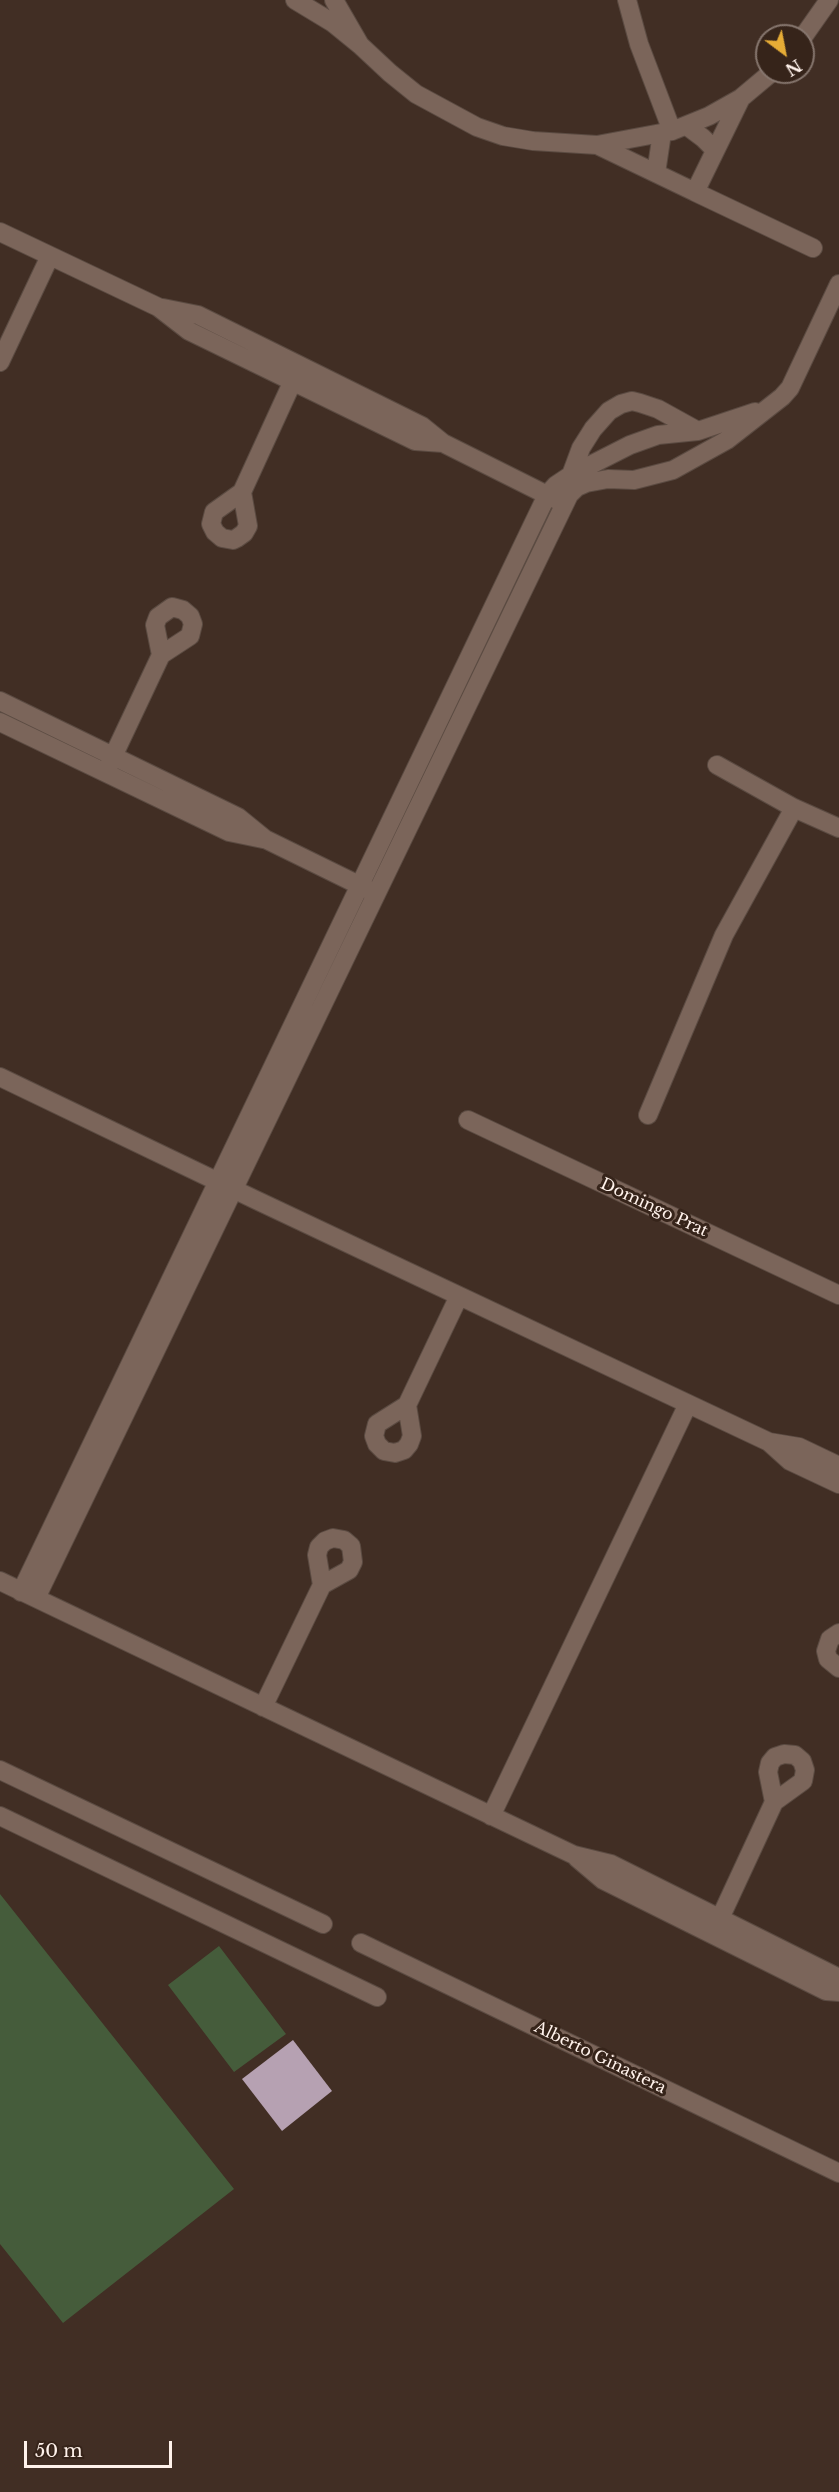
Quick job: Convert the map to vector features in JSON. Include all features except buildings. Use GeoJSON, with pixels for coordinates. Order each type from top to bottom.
{"type":"FeatureCollection","features":[{"type":"Feature","properties":{"kind":"street"},"geometry":{"type":"LineString","coordinates":[[297,0],[333,23],[416,94],[477,127],[503,136],[533,141],[597,145],[674,130],[709,116],[741,98],[758,84]]}},
{"type":"Feature","properties":{"kind":"street"},"geometry":{"type":"LineString","coordinates":[[334,0],[360,45]]}},
{"type":"Feature","properties":{"kind":"street"},"geometry":{"type":"LineString","coordinates":[[627,0],[639,44],[674,130],[656,173]]}},
{"type":"Feature","properties":{"kind":"street"},"geometry":{"type":"LineString","coordinates":[[812,24],[829,0]]}},
{"type":"Feature","properties":{"kind":"street"},"geometry":{"type":"LineString","coordinates":[[695,192],[741,98]]}},
{"type":"Feature","properties":{"kind":"street"},"geometry":{"type":"LineString","coordinates":[[674,130],[704,138],[715,150]]}},
{"type":"Feature","properties":{"kind":"street"},"geometry":{"type":"LineString","coordinates":[[597,145],[813,248]]}},
{"type":"Feature","properties":{"kind":"street"},"geometry":{"type":"LineString","coordinates":[[0,232],[158,307],[198,315],[297,374],[422,426],[443,443],[565,504]]}},
{"type":"Feature","properties":{"kind":"street"},"geometry":{"type":"LineString","coordinates":[[0,362],[51,256]]}},
{"type":"Feature","properties":{"kind":"street"},"geometry":{"type":"LineString","coordinates":[[574,481],[586,483],[634,480],[673,470],[727,440],[790,388],[839,284]]}},
{"type":"Feature","properties":{"kind":"street"},"geometry":{"type":"LineString","coordinates":[[242,492],[297,374]]}},
{"type":"Feature","properties":{"kind":"street"},"geometry":{"type":"LineString","coordinates":[[29,1595],[368,890],[565,504],[574,481],[581,448],[593,429],[609,411],[632,401],[658,409],[698,431]]}},
{"type":"Feature","properties":{"kind":"street"},"geometry":{"type":"LineString","coordinates":[[368,890],[547,495],[555,485],[574,481],[630,446],[658,435],[698,431],[768,408]]}},
{"type":"Feature","properties":{"kind":"street"},"geometry":{"type":"LineString","coordinates":[[109,765],[161,655]]}},
{"type":"Feature","properties":{"kind":"street"},"geometry":{"type":"LineString","coordinates":[[0,701],[229,832],[265,840],[368,890]]}},
{"type":"Feature","properties":{"kind":"street"},"geometry":{"type":"LineString","coordinates":[[0,722],[109,765]]}},
{"type":"Feature","properties":{"kind":"street"},"geometry":{"type":"LineString","coordinates":[[717,765],[794,808],[839,828]]}},
{"type":"Feature","properties":{"kind":"street"},"geometry":{"type":"LineString","coordinates":[[648,1114],[724,935],[794,808]]}},
{"type":"Feature","properties":{"kind":"street"},"geometry":{"type":"LineString","coordinates":[[0,1077],[225,1186],[769,1442],[799,1447],[839,1466]]}},
{"type":"Feature","properties":{"kind":"street","name":"Domingo Prat"},"geometry":{"type":"LineString","coordinates":[[468,1120],[839,1295]]}},
{"type":"Feature","properties":{"kind":"street"},"geometry":{"type":"LineString","coordinates":[[407,1405],[459,1296]]}},
{"type":"Feature","properties":{"kind":"street"},"geometry":{"type":"LineString","coordinates":[[491,1816],[688,1404]]}},
{"type":"Feature","properties":{"kind":"street"},"geometry":{"type":"LineString","coordinates":[[769,1442],[790,1461],[839,1484]]}},
{"type":"Feature","properties":{"kind":"street"},"geometry":{"type":"LineString","coordinates":[[0,1581],[574,1855],[603,1880],[839,1978]]}},
{"type":"Feature","properties":{"kind":"street"},"geometry":{"type":"LineString","coordinates":[[263,1707],[322,1585]]}},
{"type":"Feature","properties":{"kind":"street"},"geometry":{"type":"LineString","coordinates":[[839,1633],[830,1639],[826,1651],[828,1659],[839,1668]]}},
{"type":"Feature","properties":{"kind":"street"},"geometry":{"type":"LineString","coordinates":[[0,1770],[323,1924]]}},
{"type":"Feature","properties":{"kind":"street"},"geometry":{"type":"LineString","coordinates":[[716,1926],[774,1802]]}},
{"type":"Feature","properties":{"kind":"street"},"geometry":{"type":"LineString","coordinates":[[0,1816],[377,1997]]}},
{"type":"Feature","properties":{"kind":"street"},"geometry":{"type":"LineString","coordinates":[[716,1926],[826,1990],[839,1992]]}},
{"type":"Feature","properties":{"kind":"street","name":"Alberto Ginastera"},"geometry":{"type":"LineString","coordinates":[[361,1943],[839,2174]]}},
{"type":"Feature","properties":{"kind":"green space"},"geometry":{"type":"Polygon","coordinates":[[[0,1894],[234,2189],[63,2323],[0,2244],[0,1894]]]}},
{"type":"Feature","properties":{"kind":"green space"},"geometry":{"type":"Polygon","coordinates":[[[219,1946],[286,2034],[234,2072],[168,1985],[219,1946]]]}}]}
